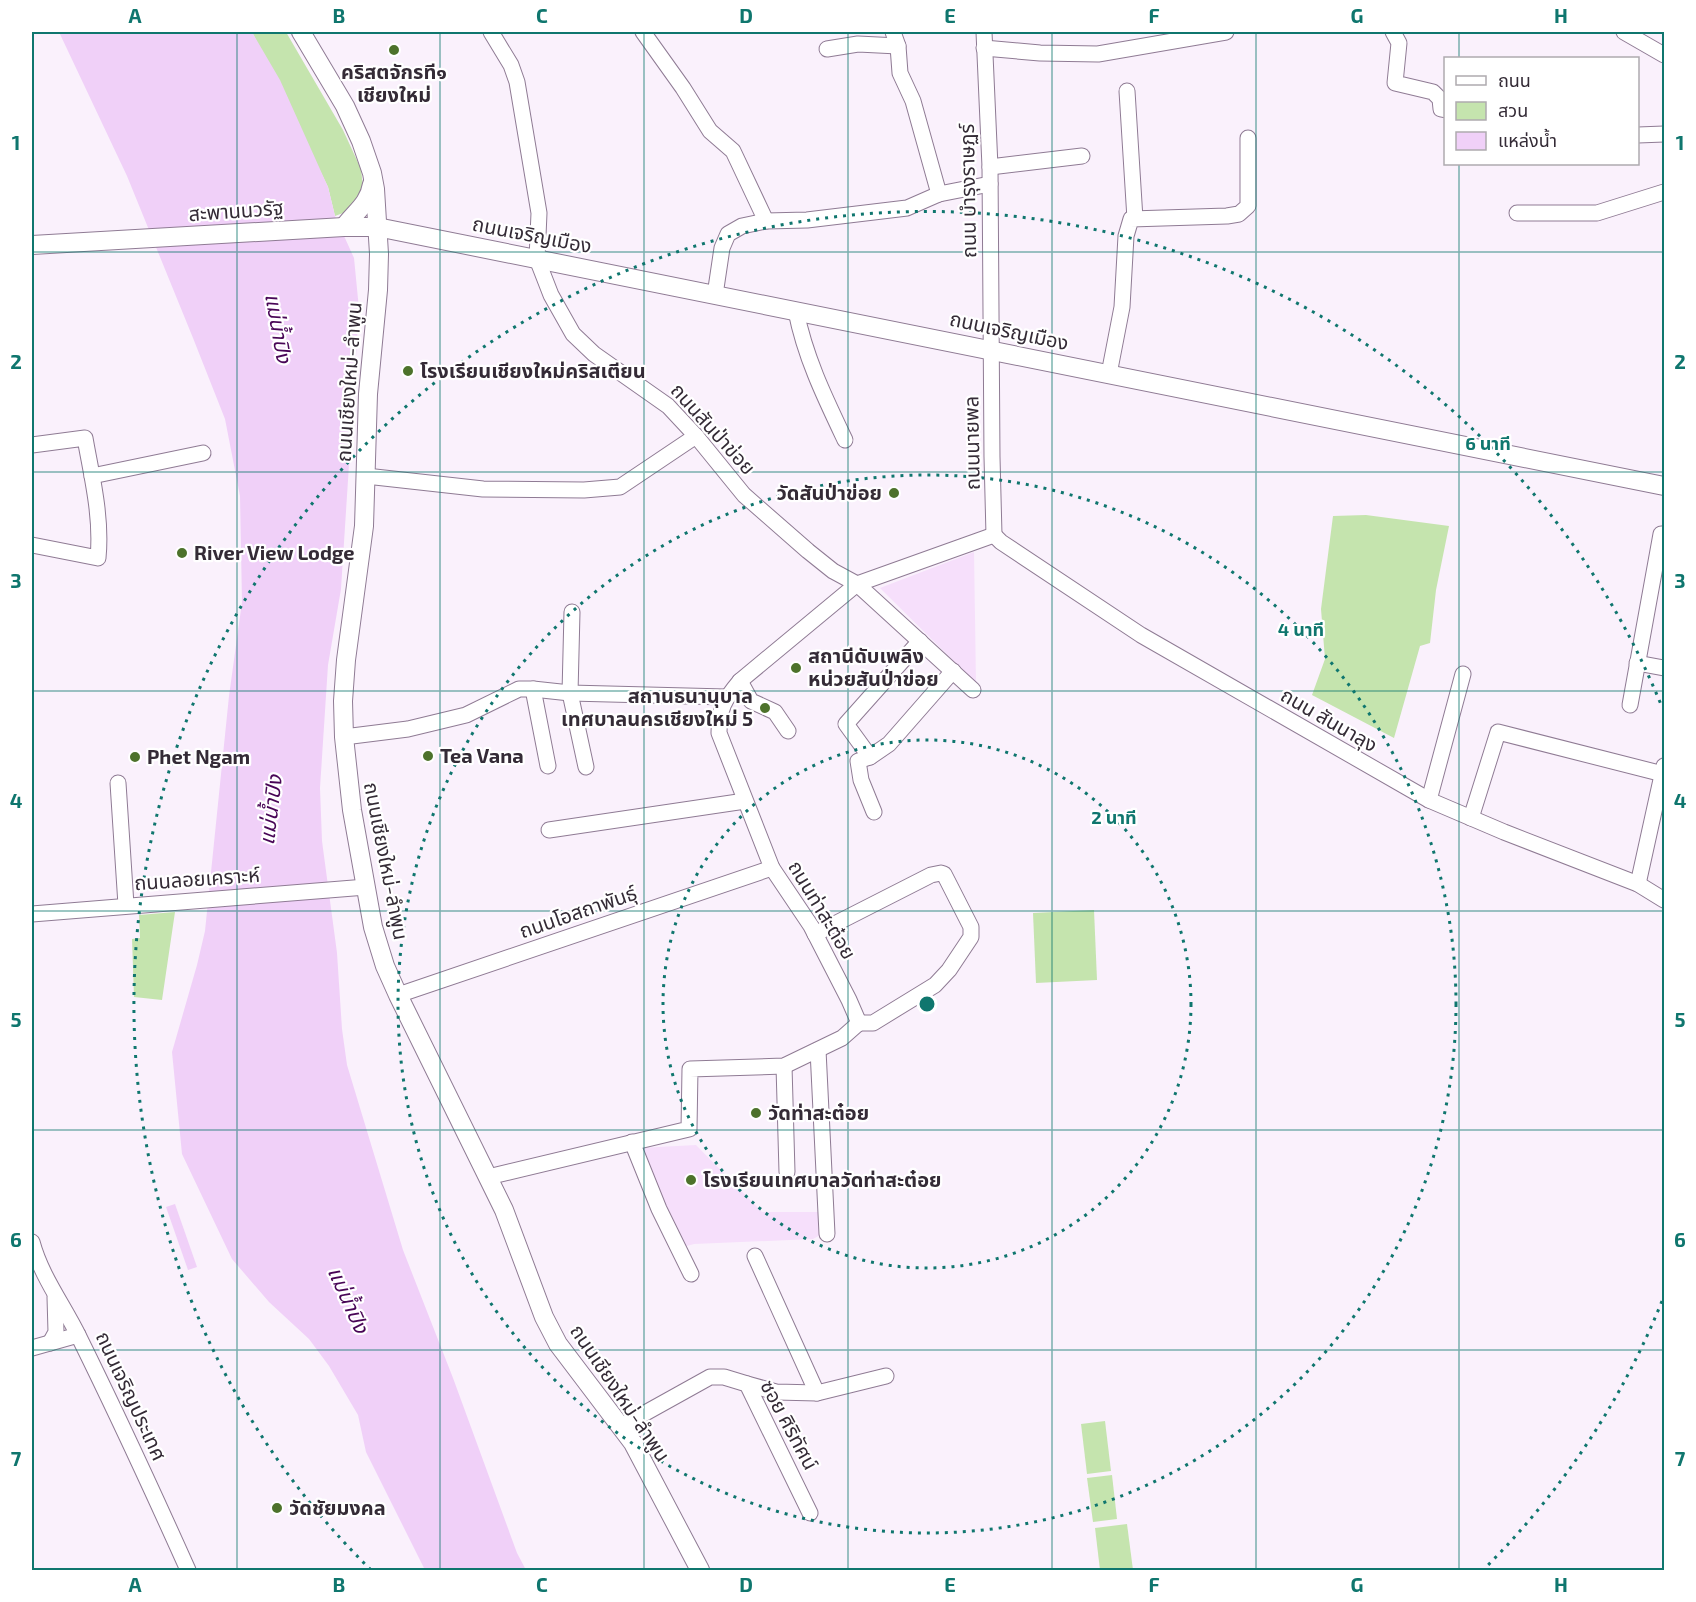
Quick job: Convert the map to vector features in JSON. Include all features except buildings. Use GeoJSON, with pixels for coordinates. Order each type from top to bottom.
{"type":"FeatureCollection","features":[{"type":"Feature","properties":{"kind":"main road","name":"ถนนเชียงใหม่-ลำพูน"},"geometry":{"type":"LineString","coordinates":[[301,32],[345,106],[361,141],[372,173],[378,227],[378,290],[368,394],[364,525],[346,660],[343,701],[346,774],[359,888],[398,995],[504,1210],[544,1317],[558,1344],[633,1443],[700,1570]]}},
{"type":"Feature","properties":{"kind":"main road"},"geometry":{"type":"LineString","coordinates":[[344,227],[369,197],[372,173]]}},
{"type":"Feature","properties":{"kind":"main road","name":"ถนนเจริญเมือง"},"geometry":{"type":"LineString","coordinates":[[344,227],[378,227],[1665,486]]}},
{"type":"Feature","properties":{"kind":"main road","name":"สะพานนวรัฐ"},"geometry":{"type":"LineString","coordinates":[[32,245],[344,227]]}},
{"type":"Feature","properties":{"kind":"street"},"geometry":{"type":"LineString","coordinates":[[491,32],[511,65],[517,82],[538,201],[537,259]]}},
{"type":"Feature","properties":{"kind":"street"},"geometry":{"type":"LineString","coordinates":[[643,32],[710,131],[733,151],[766,221]]}},
{"type":"Feature","properties":{"kind":"street"},"geometry":{"type":"LineString","coordinates":[[893,32],[898,46],[900,73],[913,101],[939,195]]}},
{"type":"Feature","properties":{"kind":"street","name":"ถนน บำรุงราษฏร์"},"geometry":{"type":"LineString","coordinates":[[984,32],[990,167],[992,350]]}},
{"type":"Feature","properties":{"kind":"street"},"geometry":{"type":"LineString","coordinates":[[984,48],[1040,53],[1098,54],[1226,32]]}},
{"type":"Feature","properties":{"kind":"street"},"geometry":{"type":"LineString","coordinates":[[1393,32],[1399,43],[1395,83],[1433,92],[1440,99],[1444,110]]}},
{"type":"Feature","properties":{"kind":"street"},"geometry":{"type":"LineString","coordinates":[[1624,32],[1665,55]]}},
{"type":"Feature","properties":{"kind":"street"},"geometry":{"type":"LineString","coordinates":[[827,49],[858,44],[898,46]]}},
{"type":"Feature","properties":{"kind":"street"},"geometry":{"type":"LineString","coordinates":[[1127,91],[1135,219]]}},
{"type":"Feature","properties":{"kind":"street"},"geometry":{"type":"LineString","coordinates":[[1639,135],[1665,134]]}},
{"type":"Feature","properties":{"kind":"street"},"geometry":{"type":"LineString","coordinates":[[1109,374],[1122,307],[1126,236],[1131,219],[1239,214],[1248,206],[1248,138]]}},
{"type":"Feature","properties":{"kind":"street"},"geometry":{"type":"LineString","coordinates":[[990,167],[1082,156]]}},
{"type":"Feature","properties":{"kind":"street"},"geometry":{"type":"LineString","coordinates":[[715,295],[722,248],[728,234],[742,226],[766,221],[807,220],[907,208],[939,195],[990,184]]}},
{"type":"Feature","properties":{"kind":"street"},"geometry":{"type":"LineString","coordinates":[[1517,213],[1597,213],[1665,192]]}},
{"type":"Feature","properties":{"kind":"street","name":"ถนนสันป่าข่อย"},"geometry":{"type":"LineString","coordinates":[[537,259],[551,295],[581,344],[668,406],[696,436],[744,495],[833,571],[857,584],[973,690]]}},
{"type":"Feature","properties":{"kind":"street"},"geometry":{"type":"LineString","coordinates":[[796,311],[802,338],[820,389],[845,440]]}},
{"type":"Feature","properties":{"kind":"street","name":"ถนนนายพล"},"geometry":{"type":"LineString","coordinates":[[992,350],[994,535]]}},
{"type":"Feature","properties":{"kind":"street"},"geometry":{"type":"LineString","coordinates":[[366,476],[483,489],[620,488],[696,436]]}},
{"type":"Feature","properties":{"kind":"street"},"geometry":{"type":"LineString","coordinates":[[32,445],[85,438],[100,538],[98,558],[32,545]]}},
{"type":"Feature","properties":{"kind":"street"},"geometry":{"type":"LineString","coordinates":[[92,476],[203,453]]}},
{"type":"Feature","properties":{"kind":"street"},"geometry":{"type":"LineString","coordinates":[[1630,705],[1661,534],[1665,534]]}},
{"type":"Feature","properties":{"kind":"street","name":"ถนนท่าสะต๋อย"},"geometry":{"type":"LineString","coordinates":[[859,1023],[815,934],[772,868],[719,733],[719,714],[726,697],[740,681],[857,584],[994,535]]}},
{"type":"Feature","properties":{"kind":"street","name":"ถนน สันนาลุง"},"geometry":{"type":"LineString","coordinates":[[994,535],[1000,542],[1141,635],[1429,800],[1638,884],[1665,900]]}},
{"type":"Feature","properties":{"kind":"street"},"geometry":{"type":"LineString","coordinates":[[572,612],[570,693],[586,767]]}},
{"type":"Feature","properties":{"kind":"street"},"geometry":{"type":"LineString","coordinates":[[870,757],[846,724],[920,641]]}},
{"type":"Feature","properties":{"kind":"street"},"geometry":{"type":"LineString","coordinates":[[1637,663],[1665,668]]}},
{"type":"Feature","properties":{"kind":"street"},"geometry":{"type":"LineString","coordinates":[[874,812],[861,780],[858,761],[870,757],[889,744],[953,671]]}},
{"type":"Feature","properties":{"kind":"street"},"geometry":{"type":"LineString","coordinates":[[1429,800],[1463,674]]}},
{"type":"Feature","properties":{"kind":"street"},"geometry":{"type":"LineString","coordinates":[[740,681],[751,701],[775,712],[788,730]]}},
{"type":"Feature","properties":{"kind":"street"},"geometry":{"type":"LineString","coordinates":[[344,737],[408,729],[466,715],[519,689],[570,693],[726,697]]}},
{"type":"Feature","properties":{"kind":"street"},"geometry":{"type":"LineString","coordinates":[[533,689],[548,766]]}},
{"type":"Feature","properties":{"kind":"street"},"geometry":{"type":"LineString","coordinates":[[1471,818],[1498,732],[1664,770],[1638,884]]}},
{"type":"Feature","properties":{"kind":"street"},"geometry":{"type":"LineString","coordinates":[[118,783],[126,905]]}},
{"type":"Feature","properties":{"kind":"street"},"geometry":{"type":"LineString","coordinates":[[549,830],[745,801]]}},
{"type":"Feature","properties":{"kind":"street","name":"ถนนโอสถาพันธุ์"},"geometry":{"type":"LineString","coordinates":[[398,995],[772,868]]}},
{"type":"Feature","properties":{"kind":"street"},"geometry":{"type":"LineString","coordinates":[[488,1177],[689,1129],[690,1069],[784,1066],[842,1038],[859,1023],[873,1023],[938,983],[971,937],[969,924],[944,874],[941,873],[931,875],[815,934]]}},
{"type":"Feature","properties":{"kind":"street","name":"ถนนลอยเคราะห์"},"geometry":{"type":"LineString","coordinates":[[32,914],[359,888]]}},
{"type":"Feature","properties":{"kind":"street"},"geometry":{"type":"LineString","coordinates":[[818,1050],[827,1234]]}},
{"type":"Feature","properties":{"kind":"street"},"geometry":{"type":"LineString","coordinates":[[784,1066],[787,1172]]}},
{"type":"Feature","properties":{"kind":"street"},"geometry":{"type":"LineString","coordinates":[[633,1142],[659,1209],[691,1274]]}},
{"type":"Feature","properties":{"kind":"street","name":"ถนนเจริญประเทศ"},"geometry":{"type":"LineString","coordinates":[[32,1249],[78,1335],[188,1570]]}},
{"type":"Feature","properties":{"kind":"street"},"geometry":{"type":"LineString","coordinates":[[755,1256],[817,1394]]}},
{"type":"Feature","properties":{"kind":"street"},"geometry":{"type":"LineString","coordinates":[[50,1343],[56,1332],[55,1292]]}},
{"type":"Feature","properties":{"kind":"street"},"geometry":{"type":"LineString","coordinates":[[32,1348],[78,1335]]}},
{"type":"Feature","properties":{"kind":"street"},"geometry":{"type":"LineString","coordinates":[[747,1384],[776,1392],[817,1394],[886,1376]]}},
{"type":"Feature","properties":{"kind":"street","name":"ซอย ศิริทัศน์"},"geometry":{"type":"LineString","coordinates":[[620,1427],[710,1377],[724,1377],[747,1384],[810,1513]]}},
{"type":"Feature","properties":{"kind":"shaded area"},"geometry":{"type":"Polygon","coordinates":[[[974,552],[976,683],[880,588],[974,552]]]}},
{"type":"Feature","properties":{"kind":"shaded area","name":"โรงเรียนเทศบาลวัดท่าสะต๋อย"},"geometry":{"type":"Polygon","coordinates":[[[696,1145],[762,1212],[822,1212],[824,1233],[813,1239],[694,1244],[679,1248],[639,1148],[696,1145]]]}},
{"type":"Feature","properties":{"kind":"green space"},"geometry":{"type":"Polygon","coordinates":[[[252,32],[286,32],[343,130],[361,169],[365,205],[335,216],[328,187],[252,32]]]}},
{"type":"Feature","properties":{"kind":"green space"},"geometry":{"type":"Polygon","coordinates":[[[1366,515],[1449,526],[1436,590],[1430,643],[1420,646],[1394,738],[1312,695],[1325,659],[1321,609],[1333,516],[1366,515]]]}},
{"type":"Feature","properties":{"kind":"green space"},"geometry":{"type":"Polygon","coordinates":[[[1094,910],[1097,980],[1036,983],[1033,913],[1094,910]]]}},
{"type":"Feature","properties":{"kind":"green space"},"geometry":{"type":"Polygon","coordinates":[[[175,912],[162,1000],[134,997],[132,939],[140,938],[139,915],[175,912]]]}},
{"type":"Feature","properties":{"kind":"green space"},"geometry":{"type":"Polygon","coordinates":[[[1105,1421],[1111,1471],[1087,1474],[1081,1424],[1105,1421]]]}},
{"type":"Feature","properties":{"kind":"green space"},"geometry":{"type":"Polygon","coordinates":[[[1112,1475],[1117,1519],[1093,1522],[1087,1478],[1112,1475]]]}},
{"type":"Feature","properties":{"kind":"green space"},"geometry":{"type":"Polygon","coordinates":[[[1127,1524],[1133,1570],[1100,1570],[1095,1528],[1127,1524]]]}},
{"type":"Feature","properties":{"kind":"water","name":"แม่น้ำปิง"},"geometry":{"type":"Polygon","coordinates":[[[59,32],[252,32],[280,80],[328,187],[335,216],[354,258],[359,309],[341,589],[328,665],[320,788],[322,841],[337,953],[342,1029],[347,1065],[403,1250],[517,1553],[526,1570],[425,1570],[366,1452],[358,1415],[329,1366],[309,1339],[269,1302],[232,1259],[182,1154],[172,1052],[205,931],[229,696],[242,602],[240,496],[225,419],[127,176],[59,32]]]}},
{"type":"Feature","properties":{"kind":"water"},"geometry":{"type":"Polygon","coordinates":[[[175,1204],[197,1267],[188,1270],[166,1207],[175,1204]]]}},
{"type":"Feature","properties":{"kind":"place","name":"คริสตจักรที๑ เชียงใหม่"},"geometry":{"type":"Point","coordinates":[394,50]}},
{"type":"Feature","properties":{"kind":"place","name":"โรงเรียนเชียงใหม่คริสเตียน"},"geometry":{"type":"Point","coordinates":[408,371]}},
{"type":"Feature","properties":{"kind":"place","name":"วัดสันป่าข่อย"},"geometry":{"type":"Point","coordinates":[894,493]}},
{"type":"Feature","properties":{"kind":"place","name":"River View Lodge"},"geometry":{"type":"Point","coordinates":[182,553]}},
{"type":"Feature","properties":{"kind":"place","name":"สถานีดับเพลิง หน่วยสันป่าข่อย"},"geometry":{"type":"Point","coordinates":[796,668]}},
{"type":"Feature","properties":{"kind":"place","name":"สถานธนานุบาล เทศบาลนครเชียงใหม่ 5"},"geometry":{"type":"Point","coordinates":[765,708]}},
{"type":"Feature","properties":{"kind":"place","name":"Tea Vana"},"geometry":{"type":"Point","coordinates":[428,756]}},
{"type":"Feature","properties":{"kind":"place","name":"Phet Ngam"},"geometry":{"type":"Point","coordinates":[135,757]}},
{"type":"Feature","properties":{"kind":"place","name":"วัดท่าสะต๋อย"},"geometry":{"type":"Point","coordinates":[756,1113]}},
{"type":"Feature","properties":{"kind":"place","name":"โรงเรียนเทศบาลวัดท่าสะต๋อย"},"geometry":{"type":"Point","coordinates":[691,1180]}},
{"type":"Feature","properties":{"kind":"place","name":"วัดชัยมงคล"},"geometry":{"type":"Point","coordinates":[277,1508]}}]}
